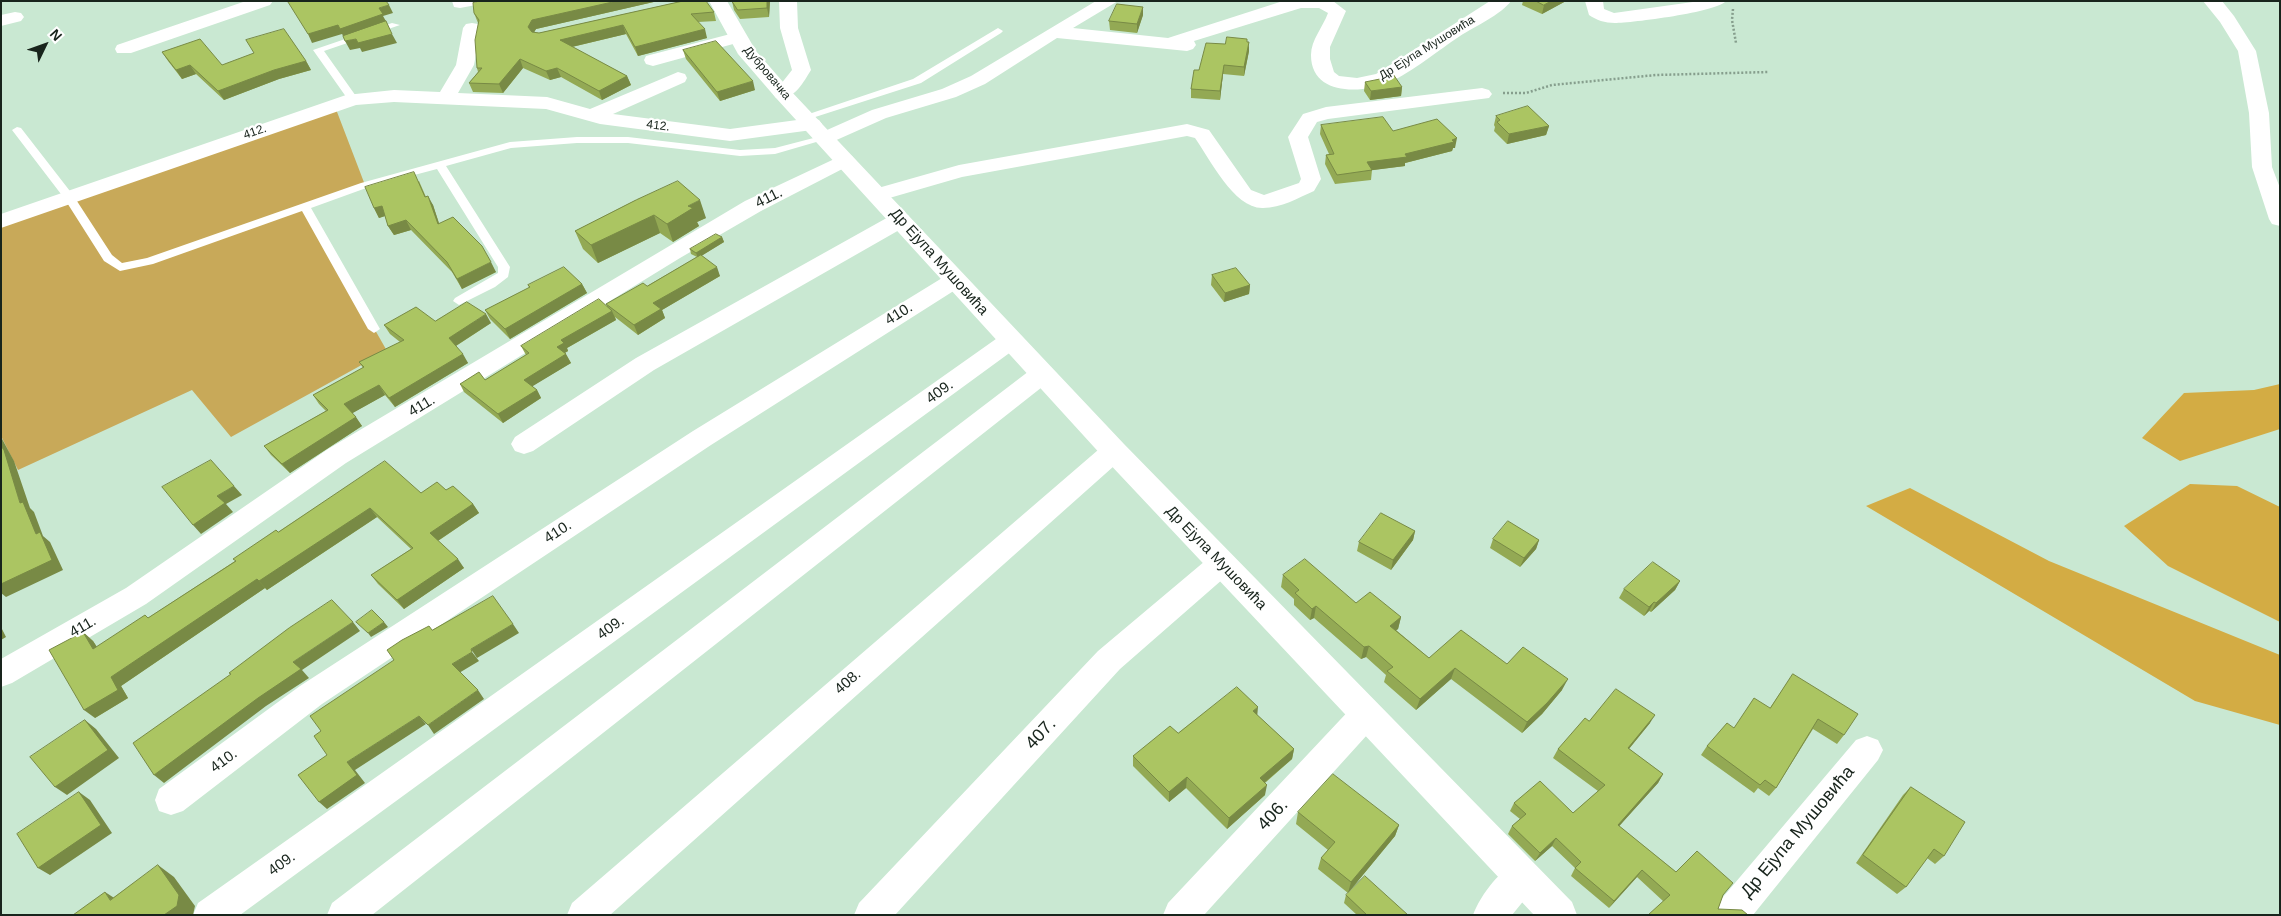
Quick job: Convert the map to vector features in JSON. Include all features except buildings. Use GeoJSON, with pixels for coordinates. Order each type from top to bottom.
{"type":"FeatureCollection","features":[{"type":"Feature","properties":{"kind":"main road","name":"Дубровачка"},"geometry":{"type":"LineString","coordinates":[[718,1],[738,37],[757,65],[814,126]]}},
{"type":"Feature","properties":{"kind":"main road","name":"Др Ејупа Мушовића"},"geometry":{"type":"LineString","coordinates":[[814,126],[1114,451],[1559,915]]}},
{"type":"Feature","properties":{"kind":"street"},"geometry":{"type":"LineString","coordinates":[[124,49],[264,1]]}},
{"type":"Feature","properties":{"kind":"street"},"geometry":{"type":"LineString","coordinates":[[783,94],[802,70],[792,45],[788,26],[788,1]]}},
{"type":"Feature","properties":{"kind":"street"},"geometry":{"type":"LineString","coordinates":[[814,126],[879,114],[965,86],[1109,1]]}},
{"type":"Feature","properties":{"kind":"street","name":"Др Ејупа Мушовића"},"geometry":{"type":"LineString","coordinates":[[1170,43],[1289,5],[1318,1],[1331,5],[1337,11],[1321,47],[1320,60],[1324,73],[1333,81],[1348,85],[1366,84],[1383,78],[1502,1]]}},
{"type":"Feature","properties":{"kind":"street"},"geometry":{"type":"LineString","coordinates":[[1594,1],[1595,11],[1602,16],[1614,18],[1704,6],[1717,2]]}},
{"type":"Feature","properties":{"kind":"street"},"geometry":{"type":"LineString","coordinates":[[2212,1],[2228,20],[2247,51],[2259,113],[2262,167],[2280,219]]}},
{"type":"Feature","properties":{"kind":"street"},"geometry":{"type":"LineString","coordinates":[[446,98],[465,65],[472,28]]}},
{"type":"Feature","properties":{"kind":"street","name":"Др Ејупа Мушовића"},"geometry":{"type":"LineString","coordinates":[[1054,32],[1189,45]]}},
{"type":"Feature","properties":{"kind":"street"},"geometry":{"type":"LineString","coordinates":[[653,60],[738,37]]}},
{"type":"Feature","properties":{"kind":"street"},"geometry":{"type":"LineString","coordinates":[[591,116],[678,78]]}},
{"type":"Feature","properties":{"kind":"street","name":"Др Ејупа Мушовића"},"geometry":{"type":"LineString","coordinates":[[879,195],[959,171],[1187,130],[1202,134],[1244,194],[1261,202],[1275,200],[1307,186],[1311,179],[1298,137],[1310,118],[1326,113],[1482,94]]}},
{"type":"Feature","properties":{"kind":"street","name":"412."},"geometry":{"type":"LineString","coordinates":[[1,221],[353,99],[394,96],[547,103],[591,116],[730,135],[814,126]]}},
{"type":"Feature","properties":{"kind":"street","name":"411."},"geometry":{"type":"LineString","coordinates":[[4,670],[136,596],[337,456],[663,258],[754,206],[846,160]]}},
{"type":"Feature","properties":{"kind":"street"},"geometry":{"type":"LineString","coordinates":[[524,444],[645,364],[900,220]]}},
{"type":"Feature","properties":{"kind":"street","name":"410."},"geometry":{"type":"LineString","coordinates":[[171,800],[311,695],[702,438],[955,280]]}},
{"type":"Feature","properties":{"kind":"street","name":"409."},"geometry":{"type":"LineString","coordinates":[[210,915],[1011,340]]}},
{"type":"Feature","properties":{"kind":"street"},"geometry":{"type":"LineString","coordinates":[[344,915],[1042,374]]}},
{"type":"Feature","properties":{"kind":"street","name":"408."},"geometry":{"type":"LineString","coordinates":[[584,915],[1114,451]]}},
{"type":"Feature","properties":{"kind":"street","name":"407."},"geometry":{"type":"LineString","coordinates":[[871,915],[1110,660],[1221,564]]}},
{"type":"Feature","properties":{"kind":"street","name":"406."},"geometry":{"type":"LineString","coordinates":[[1180,915],[1366,714]]}},
{"type":"Feature","properties":{"kind":"street","name":"Др Ејупа Мушовића"},"geometry":{"type":"LineString","coordinates":[[1730,915],[1867,750]]}},
{"type":"Feature","properties":{"kind":"street"},"geometry":{"type":"LineString","coordinates":[[1490,915],[1522,876]]}},
{"type":"Feature","properties":{"kind":"lane"},"geometry":{"type":"LineString","coordinates":[[353,99],[318,50],[395,25]]}},
{"type":"Feature","properties":{"kind":"lane"},"geometry":{"type":"LineString","coordinates":[[17,130],[69,197],[108,258],[120,267],[149,261],[305,207],[365,184],[510,145],[576,140],[628,140],[740,153],[775,151],[814,126],[916,81],[998,31]]}},
{"type":"Feature","properties":{"kind":"lane"},"geometry":{"type":"LineString","coordinates":[[440,165],[504,267],[504,274],[492,284],[459,301]]}},
{"type":"Feature","properties":{"kind":"lane"},"geometry":{"type":"LineString","coordinates":[[305,207],[374,329]]}},
{"type":"Feature","properties":{"kind":"path"},"geometry":{"type":"LineString","coordinates":[[1717,2],[1723,3],[1733,10],[1732,20],[1736,43]]}},
{"type":"Feature","properties":{"kind":"path"},"geometry":{"type":"LineString","coordinates":[[1482,94],[1526,93],[1552,85],[1656,75],[1768,72]]}},
{"type":"Feature","properties":{"kind":"shaded area"},"geometry":{"type":"Polygon","coordinates":[[[334,104],[365,185],[305,207],[387,351],[231,437],[192,390],[18,470],[1,436],[1,221],[334,104]]]}},
{"type":"Feature","properties":{"kind":"shaded area"},"geometry":{"type":"Polygon","coordinates":[[[2280,384],[2280,429],[2180,461],[2142,438],[2184,393],[2254,390],[2280,384]]]}},
{"type":"Feature","properties":{"kind":"shaded area"},"geometry":{"type":"Polygon","coordinates":[[[2190,484],[2237,486],[2280,507],[2280,622],[2168,566],[2124,526],[2190,484]]]}},
{"type":"Feature","properties":{"kind":"shaded area"},"geometry":{"type":"Polygon","coordinates":[[[1910,488],[2049,561],[2280,655],[2280,725],[2195,701],[1866,506],[1910,488]]]}}]}
